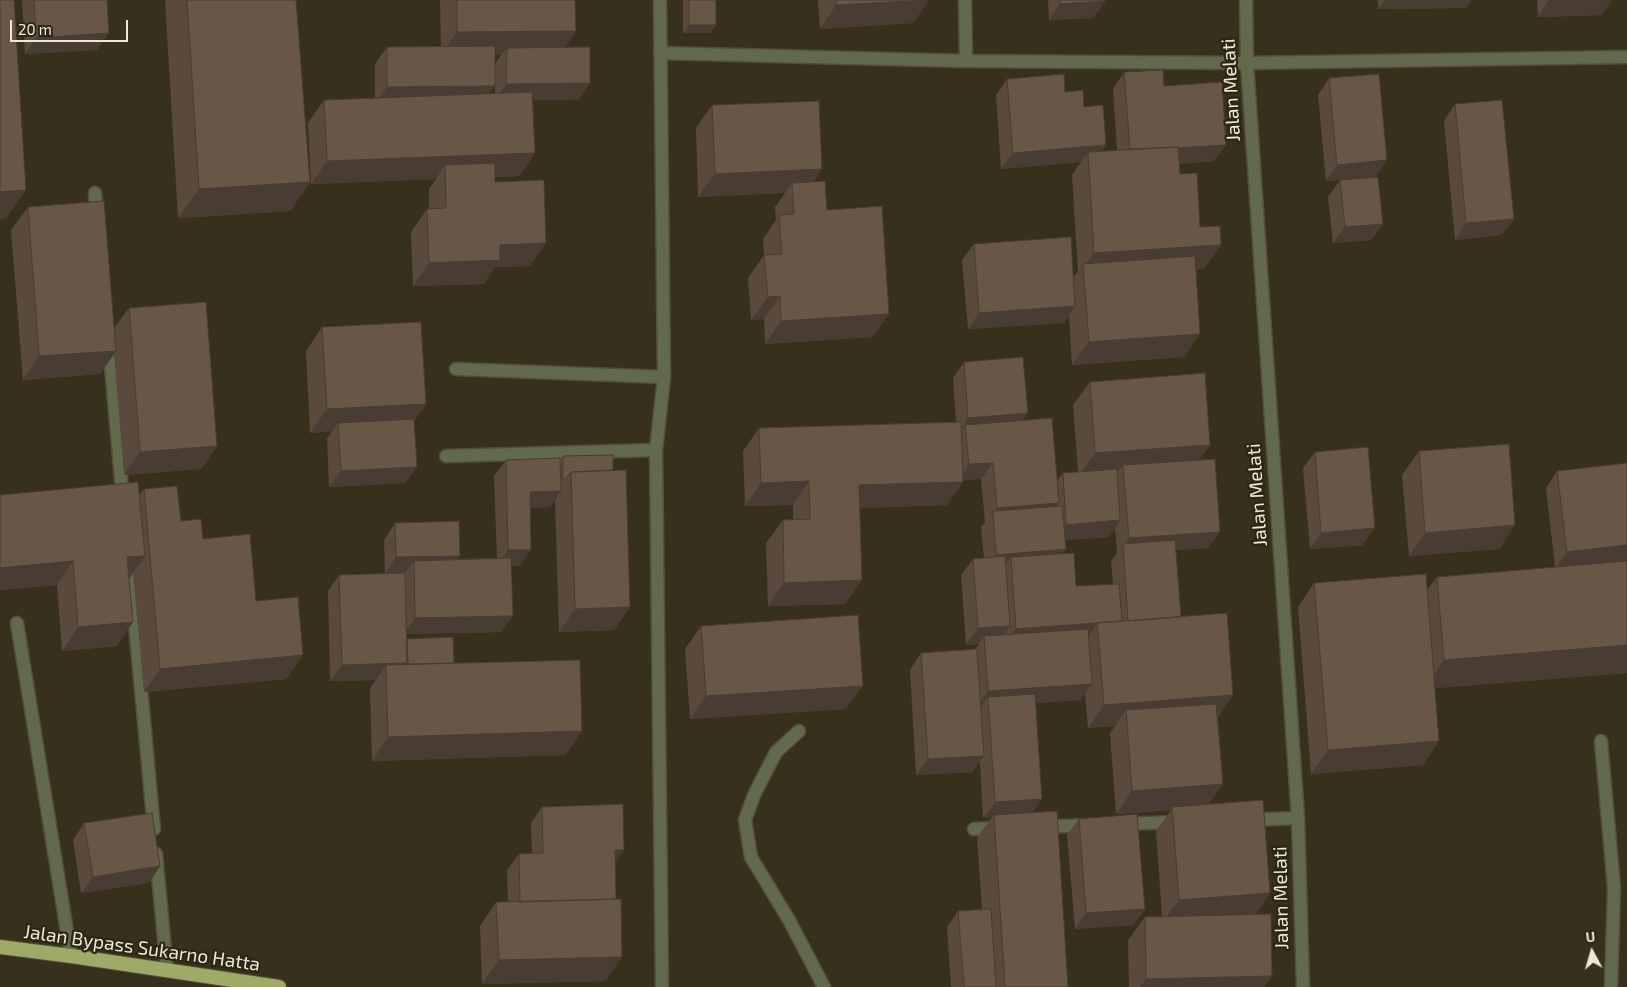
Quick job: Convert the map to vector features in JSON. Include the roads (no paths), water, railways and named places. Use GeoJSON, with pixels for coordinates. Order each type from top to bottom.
{"type":"FeatureCollection","features":[{"type":"Feature","properties":{"kind":"highway","name":"Jalan Bypass Sukarno Hatta"},"geometry":{"type":"LineString","coordinates":[[0,947],[279,987]]}},
{"type":"Feature","properties":{"kind":"street"},"geometry":{"type":"LineString","coordinates":[[660,0],[664,377],[656,450],[662,987]]}},
{"type":"Feature","properties":{"kind":"street"},"geometry":{"type":"LineString","coordinates":[[965,0],[966,61]]}},
{"type":"Feature","properties":{"kind":"street","name":"Jalan Melati"},"geometry":{"type":"LineString","coordinates":[[1246,0],[1247,63],[1298,818],[1302,987]]}},
{"type":"Feature","properties":{"kind":"street"},"geometry":{"type":"LineString","coordinates":[[660,53],[966,61],[1247,63],[1627,57]]}},
{"type":"Feature","properties":{"kind":"street"},"geometry":{"type":"LineString","coordinates":[[95,193],[99,232]]}},
{"type":"Feature","properties":{"kind":"street"},"geometry":{"type":"LineString","coordinates":[[108,331],[125,518]]}},
{"type":"Feature","properties":{"kind":"street"},"geometry":{"type":"LineString","coordinates":[[456,369],[664,377]]}},
{"type":"Feature","properties":{"kind":"street"},"geometry":{"type":"LineString","coordinates":[[446,456],[656,450]]}},
{"type":"Feature","properties":{"kind":"street"},"geometry":{"type":"LineString","coordinates":[[128,548],[167,971]]}},
{"type":"Feature","properties":{"kind":"street"},"geometry":{"type":"LineString","coordinates":[[17,623],[71,956]]}},
{"type":"Feature","properties":{"kind":"street"},"geometry":{"type":"LineString","coordinates":[[799,731],[776,752],[754,795],[745,820],[751,857],[789,920],[824,987]]}},
{"type":"Feature","properties":{"kind":"street"},"geometry":{"type":"LineString","coordinates":[[1601,741],[1614,888],[1611,987]]}},
{"type":"Feature","properties":{"kind":"street"},"geometry":{"type":"LineString","coordinates":[[1239,820],[1298,818]]}},
{"type":"Feature","properties":{"kind":"street"},"geometry":{"type":"LineString","coordinates":[[1033,827],[1190,822]]}},
{"type":"Feature","properties":{"kind":"street"},"geometry":{"type":"LineString","coordinates":[[974,829],[1014,828]]}}]}
